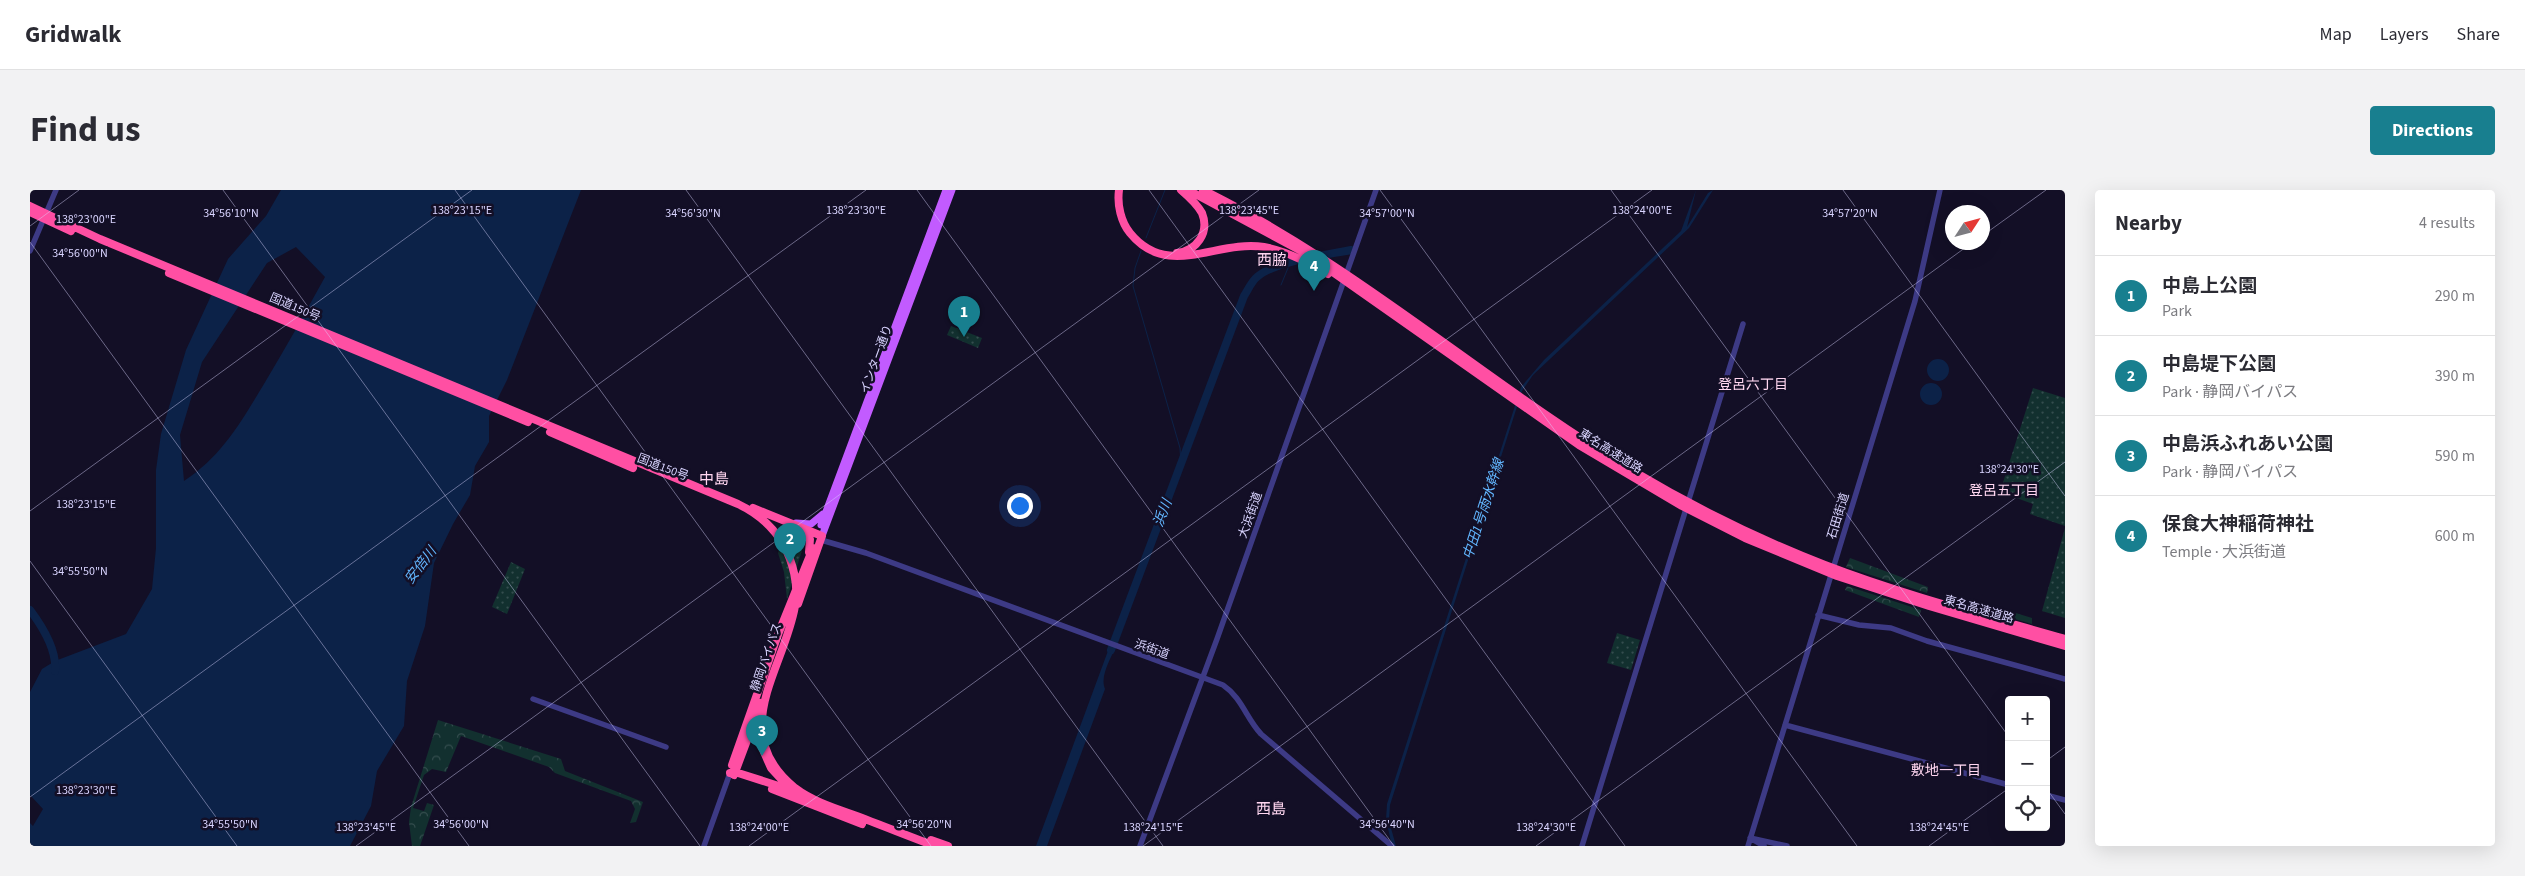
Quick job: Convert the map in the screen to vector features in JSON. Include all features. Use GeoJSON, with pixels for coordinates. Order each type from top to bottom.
{"type":"FeatureCollection","features":[{"type":"Feature","properties":{"kind":"highway"},"geometry":{"type":"LineString","coordinates":[[1119,190],[1119,207],[1128,230],[1140,244],[1155,253],[1164,256],[1184,256],[1240,246],[1264,247],[1294,256],[1336,273]]}},
{"type":"Feature","properties":{"kind":"highway"},"geometry":{"type":"LineString","coordinates":[[1123,190],[1123,210],[1134,233],[1152,247],[1176,253],[1194,247],[1202,236],[1204,229],[1202,214],[1181,190]]}},
{"type":"Feature","properties":{"kind":"highway","name":"東名高速道路"},"geometry":{"type":"LineString","coordinates":[[1188,190],[1310,253]]}},
{"type":"Feature","properties":{"kind":"highway","name":"東名高速道路"},"geometry":{"type":"LineString","coordinates":[[1204,190],[1236,207],[1310,253],[1336,273],[1466,361]]}},
{"type":"Feature","properties":{"kind":"highway"},"geometry":{"type":"LineString","coordinates":[[1213,190],[1236,207]]}},
{"type":"Feature","properties":{"kind":"highway","name":"国道150号"},"geometry":{"type":"LineString","coordinates":[[30,206],[45,217]]}},
{"type":"Feature","properties":{"kind":"highway","name":"国道150号"},"geometry":{"type":"LineString","coordinates":[[30,212],[636,465]]}},
{"type":"Feature","properties":{"kind":"highway","name":"東名高速道路"},"geometry":{"type":"LineString","coordinates":[[1336,273],[1608,460],[1745,538],[1838,573],[2028,632],[2065,646]]}},
{"type":"Feature","properties":{"kind":"highway","name":"国道150号"},"geometry":{"type":"LineString","coordinates":[[551,429],[762,512],[819,537]]}},
{"type":"Feature","properties":{"kind":"highway","name":"国道150号"},"geometry":{"type":"LineString","coordinates":[[551,429],[610,459],[797,532],[819,537]]}},
{"type":"Feature","properties":{"kind":"highway","name":"静岡バイパス"},"geometry":{"type":"LineString","coordinates":[[636,465],[749,515],[766,529],[782,550],[790,574],[790,607],[759,696],[757,720],[763,753],[777,777],[796,795],[816,805],[928,846]]}},
{"type":"Feature","properties":{"kind":"highway","name":"静岡バイパス"},"geometry":{"type":"LineString","coordinates":[[636,465],[752,512],[774,531],[789,555],[796,584],[795,607],[764,698],[762,721],[767,749],[784,777],[814,800],[935,846]]}},
{"type":"Feature","properties":{"kind":"highway"},"geometry":{"type":"LineString","coordinates":[[797,532],[808,538],[811,543],[804,570]]}},
{"type":"Feature","properties":{"kind":"highway"},"geometry":{"type":"LineString","coordinates":[[733,773],[779,632],[819,537]]}},
{"type":"Feature","properties":{"kind":"highway"},"geometry":{"type":"LineString","coordinates":[[733,773],[819,537]]}},
{"type":"Feature","properties":{"kind":"highway","name":"東名高速道路"},"geometry":{"type":"LineString","coordinates":[[2028,632],[2065,639]]}},
{"type":"Feature","properties":{"kind":"highway"},"geometry":{"type":"LineString","coordinates":[[733,773],[922,846]]}},
{"type":"Feature","properties":{"kind":"highway"},"geometry":{"type":"LineString","coordinates":[[733,773],[948,846]]}},
{"type":"Feature","properties":{"kind":"main road","name":"インター通り"},"geometry":{"type":"LineString","coordinates":[[819,537],[827,507],[946,190]]}},
{"type":"Feature","properties":{"kind":"main road","name":"インター通り"},"geometry":{"type":"LineString","coordinates":[[819,537],[952,190]]}},
{"type":"Feature","properties":{"kind":"main road"},"geometry":{"type":"LineString","coordinates":[[762,512],[806,524],[817,520],[827,507]]}},
{"type":"Feature","properties":{"kind":"street"},"geometry":{"type":"LineString","coordinates":[[30,251],[56,190]]}},
{"type":"Feature","properties":{"kind":"street","name":"大浜街道"},"geometry":{"type":"LineString","coordinates":[[1140,846],[1376,190]]}},
{"type":"Feature","properties":{"kind":"street","name":"石田街道"},"geometry":{"type":"LineString","coordinates":[[1748,846],[1915,301],[1940,190]]}},
{"type":"Feature","properties":{"kind":"street"},"geometry":{"type":"LineString","coordinates":[[1582,846],[1742,324]]}},
{"type":"Feature","properties":{"kind":"street","name":"浜街道"},"geometry":{"type":"LineString","coordinates":[[819,537],[1223,686],[1234,693],[1261,734],[1392,846]]}},
{"type":"Feature","properties":{"kind":"street"},"geometry":{"type":"LineString","coordinates":[[1818,615],[1859,625],[1891,628],[1927,641],[2065,679]]}},
{"type":"Feature","properties":{"kind":"street"},"geometry":{"type":"LineString","coordinates":[[533,699],[666,747]]}},
{"type":"Feature","properties":{"kind":"street"},"geometry":{"type":"LineString","coordinates":[[1786,725],[2005,784]]}},
{"type":"Feature","properties":{"kind":"street"},"geometry":{"type":"LineString","coordinates":[[704,846],[733,773]]}},
{"type":"Feature","properties":{"kind":"street"},"geometry":{"type":"LineString","coordinates":[[2050,796],[2065,800]]}},
{"type":"Feature","properties":{"kind":"street"},"geometry":{"type":"LineString","coordinates":[[1750,838],[1764,846]]}},
{"type":"Feature","properties":{"kind":"street"},"geometry":{"type":"LineString","coordinates":[[1750,838],[1787,846]]}},
{"type":"Feature","properties":{"kind":"green space"},"geometry":{"type":"Polygon","coordinates":[[[951,326],[982,338],[978,348],[947,335],[951,326]]]}},
{"type":"Feature","properties":{"kind":"green space"},"geometry":{"type":"Polygon","coordinates":[[[2033,388],[2065,398],[2065,526],[2030,514],[2033,504],[2000,492],[2033,388]]]}},
{"type":"Feature","properties":{"kind":"green space"},"geometry":{"type":"Polygon","coordinates":[[[2065,528],[2065,618],[2042,611],[2065,528]]]}},
{"type":"Feature","properties":{"kind":"green space"},"geometry":{"type":"Polygon","coordinates":[[[785,532],[785,535],[793,538],[795,535],[801,540],[803,547],[787,599],[784,572],[778,553],[785,532]]]}},
{"type":"Feature","properties":{"kind":"green space"},"geometry":{"type":"Polygon","coordinates":[[[1850,558],[1928,587],[1927,593],[1846,567],[1850,558]]]}},
{"type":"Feature","properties":{"kind":"green space"},"geometry":{"type":"Polygon","coordinates":[[[511,562],[525,569],[507,614],[492,607],[511,562]]]}},
{"type":"Feature","properties":{"kind":"green space"},"geometry":{"type":"Polygon","coordinates":[[[1847,586],[1921,610],[1919,617],[1845,590],[1847,586]]]}},
{"type":"Feature","properties":{"kind":"green space"},"geometry":{"type":"Polygon","coordinates":[[[1970,599],[2032,618],[2032,624],[1967,605],[1970,599]]]}},
{"type":"Feature","properties":{"kind":"green space"},"geometry":{"type":"Polygon","coordinates":[[[1617,633],[1640,640],[1631,670],[1607,663],[1617,633]]]}},
{"type":"Feature","properties":{"kind":"green space"},"geometry":{"type":"Polygon","coordinates":[[[438,720],[561,759],[565,771],[643,802],[636,822],[630,823],[635,809],[631,801],[555,773],[549,767],[461,736],[446,772],[432,769],[424,775],[413,808],[424,811],[427,803],[434,805],[420,846],[412,846],[409,822],[411,807],[438,720]]]}},
{"type":"Feature","properties":{"kind":"water","name":"安倍川"},"geometry":{"type":"Polygon","coordinates":[[[281,190],[581,190],[507,380],[489,416],[489,442],[475,466],[470,495],[434,563],[425,626],[407,681],[404,726],[377,771],[371,806],[350,846],[30,846],[30,823],[33,826],[43,809],[30,795],[30,692],[42,669],[55,661],[126,634],[152,589],[156,548],[156,470],[161,434],[186,350],[228,259],[266,216],[281,190]],[[296,247],[267,263],[202,362],[180,435],[184,481],[209,461],[239,425],[280,358],[325,277],[296,247]]]}},
{"type":"Feature","properties":{"kind":"water","name":"中田1号雨水幹線"},"geometry":{"type":"Polygon","coordinates":[[[1696,190],[1687,227],[1708,193],[1713,190],[1689,228],[1533,375],[1522,391],[1390,805],[1389,821],[1396,846],[1392,846],[1386,820],[1387,804],[1521,387],[1544,360],[1681,231],[1696,190]]]}},
{"type":"Feature","properties":{"kind":"water"},"geometry":{"type":"Polygon","coordinates":[[[1938,359],[1946,362],[1949,370],[1946,378],[1938,381],[1930,378],[1927,370],[1930,362],[1938,359]]]}},
{"type":"Feature","properties":{"kind":"water"},"geometry":{"type":"Polygon","coordinates":[[[1931,383],[1939,386],[1942,394],[1939,402],[1931,405],[1923,402],[1920,394],[1923,386],[1931,383]]]}},
{"type":"Feature","properties":{"kind":"water"},"geometry":{"type":"Polygon","coordinates":[[[1112,640],[1118,642],[1105,671],[1105,689],[1047,846],[1036,846],[1112,640]]]}},
{"type":"Feature","properties":{"kind":"waterway"},"geometry":{"type":"LineString","coordinates":[[1146,238],[1165,190]]}},
{"type":"Feature","properties":{"kind":"waterway","name":"浜川"},"geometry":{"type":"LineString","coordinates":[[1111,650],[1244,296],[1253,281],[1265,271],[1301,259],[1351,250]]}},
{"type":"Feature","properties":{"kind":"waterway"},"geometry":{"type":"LineString","coordinates":[[1141,251],[1135,268],[1133,286],[1180,448],[1181,464]]}},
{"type":"Feature","properties":{"kind":"waterway"},"geometry":{"type":"LineString","coordinates":[[1281,285],[1288,268]]}},
{"type":"Feature","properties":{"kind":"waterway"},"geometry":{"type":"LineString","coordinates":[[30,610],[44,631],[51,647],[54,655],[55,671]]}},
{"type":"Feature","properties":{"kind":"place","name":"保食大神稲荷神社"},"geometry":{"type":"Point","coordinates":[1314,291]}},
{"type":"Feature","properties":{"kind":"place","name":"中島上公園"},"geometry":{"type":"Point","coordinates":[964,337]}},
{"type":"Feature","properties":{"kind":"place","name":"中島堤下公園"},"geometry":{"type":"Point","coordinates":[790,564]}},
{"type":"Feature","properties":{"kind":"place","name":"中島浜ふれあい公園"},"geometry":{"type":"Point","coordinates":[762,756]}},
{"type":"Feature","properties":{"kind":"district","name":"西脇"},"geometry":{"type":"Point","coordinates":[1272,260]}},
{"type":"Feature","properties":{"kind":"district","name":"登呂六丁目"},"geometry":{"type":"Point","coordinates":[1753,384]}},
{"type":"Feature","properties":{"kind":"district","name":"中島"},"geometry":{"type":"Point","coordinates":[714,479]}},
{"type":"Feature","properties":{"kind":"district","name":"登呂五丁目"},"geometry":{"type":"Point","coordinates":[2004,490]}},
{"type":"Feature","properties":{"kind":"district","name":"敷地一丁目"},"geometry":{"type":"Point","coordinates":[1946,770]}},
{"type":"Feature","properties":{"kind":"district","name":"西島"},"geometry":{"type":"Point","coordinates":[1271,809]}}]}
